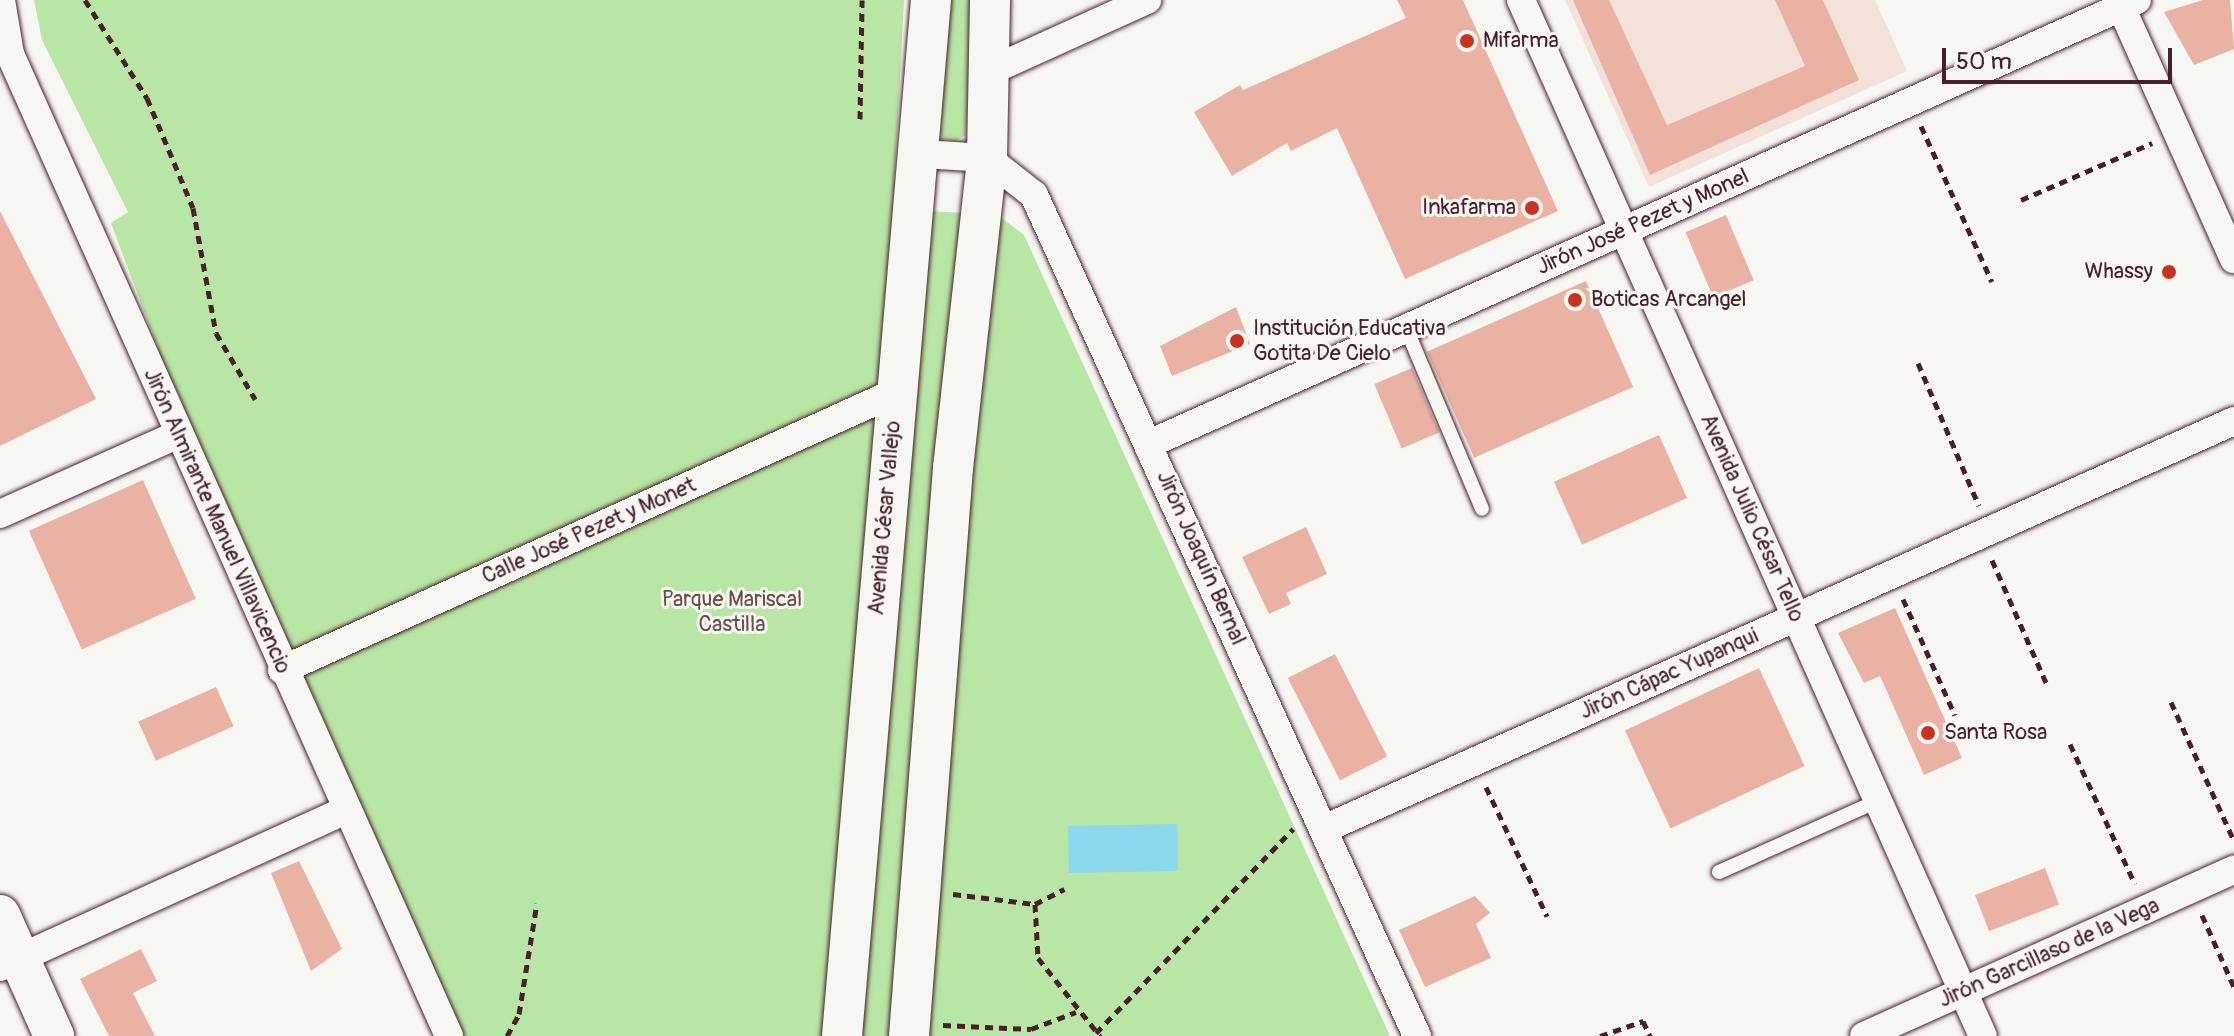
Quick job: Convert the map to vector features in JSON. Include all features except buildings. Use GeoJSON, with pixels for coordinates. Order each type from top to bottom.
{"type":"FeatureCollection","features":[{"type":"Feature","properties":{"kind":"main road","name":"Avenida César Vallejo"},"geometry":{"type":"LineString","coordinates":[[842,1036],[896,392],[922,154],[931,0]]}},
{"type":"Feature","properties":{"kind":"main road"},"geometry":{"type":"LineString","coordinates":[[910,1030],[953,468],[987,158],[990,0]]}},
{"type":"Feature","properties":{"kind":"main road"},"geometry":{"type":"LineString","coordinates":[[0,915],[10,962],[54,1036]]}},
{"type":"Feature","properties":{"kind":"street","name":"Jirón Almirante Manuel Villavicencio"},"geometry":{"type":"LineString","coordinates":[[1,0],[5,56],[179,434],[282,670],[449,1036]]}},
{"type":"Feature","properties":{"kind":"street"},"geometry":{"type":"LineString","coordinates":[[988,72],[1147,0]]}},
{"type":"Feature","properties":{"kind":"street","name":"Avenida Julio César Tello"},"geometry":{"type":"LineString","coordinates":[[1521,0],[1983,1036]]}},
{"type":"Feature","properties":{"kind":"street"},"geometry":{"type":"LineString","coordinates":[[2126,2],[2178,132],[2234,259]]}},
{"type":"Feature","properties":{"kind":"street","name":"Jirón José Pezet y Monel"},"geometry":{"type":"LineString","coordinates":[[1149,444],[2126,2]]}},
{"type":"Feature","properties":{"kind":"street"},"geometry":{"type":"LineString","coordinates":[[922,154],[987,158]]}},
{"type":"Feature","properties":{"kind":"street","name":"Jirón Joaquín Bernal"},"geometry":{"type":"LineString","coordinates":[[987,158],[1034,195],[1417,1036]]}},
{"type":"Feature","properties":{"kind":"street","name":"Calle José Pezet y Monet"},"geometry":{"type":"LineString","coordinates":[[282,670],[896,392]]}},
{"type":"Feature","properties":{"kind":"street","name":"Jirón Cápac Yupanqui"},"geometry":{"type":"LineString","coordinates":[[1319,818],[1474,761],[2234,421]]}},
{"type":"Feature","properties":{"kind":"street"},"geometry":{"type":"LineString","coordinates":[[0,514],[179,434]]}},
{"type":"Feature","properties":{"kind":"street"},"geometry":{"type":"LineString","coordinates":[[10,962],[346,810]]}},
{"type":"Feature","properties":{"kind":"street","name":"Jirón Garcillaso de la Vega"},"geometry":{"type":"LineString","coordinates":[[1864,1036],[2234,870]]}},
{"type":"Feature","properties":{"kind":"lane"},"geometry":{"type":"LineString","coordinates":[[1406,328],[1482,509]]}},
{"type":"Feature","properties":{"kind":"lane"},"geometry":{"type":"LineString","coordinates":[[1719,872],[1878,801]]}},
{"type":"Feature","properties":{"kind":"path"},"geometry":{"type":"LineString","coordinates":[[85,0],[147,98],[193,208],[216,333],[255,399]]}},
{"type":"Feature","properties":{"kind":"path"},"geometry":{"type":"LineString","coordinates":[[860,119],[862,0]]}},
{"type":"Feature","properties":{"kind":"path"},"geometry":{"type":"LineString","coordinates":[[1910,102],[1992,282]]}},
{"type":"Feature","properties":{"kind":"path"},"geometry":{"type":"LineString","coordinates":[[2021,200],[2178,132]]}},
{"type":"Feature","properties":{"kind":"path"},"geometry":{"type":"LineString","coordinates":[[1918,363],[2048,687]]}},
{"type":"Feature","properties":{"kind":"path"},"geometry":{"type":"LineString","coordinates":[[1892,574],[1955,715]]}},
{"type":"Feature","properties":{"kind":"path"},"geometry":{"type":"LineString","coordinates":[[2171,702],[2234,841]]}},
{"type":"Feature","properties":{"kind":"path"},"geometry":{"type":"LineString","coordinates":[[2070,744],[2147,909]]}},
{"type":"Feature","properties":{"kind":"path"},"geometry":{"type":"LineString","coordinates":[[1474,761],[1547,916]]}},
{"type":"Feature","properties":{"kind":"path"},"geometry":{"type":"LineString","coordinates":[[1035,904],[1038,958],[1076,1012],[1098,1034],[1319,818]]}},
{"type":"Feature","properties":{"kind":"path"},"geometry":{"type":"LineString","coordinates":[[922,890],[1035,904],[1064,889]]}},
{"type":"Feature","properties":{"kind":"path"},"geometry":{"type":"LineString","coordinates":[[2191,890],[2234,987]]}},
{"type":"Feature","properties":{"kind":"path"},"geometry":{"type":"LineString","coordinates":[[507,1036],[519,1014],[537,903]]}},
{"type":"Feature","properties":{"kind":"path"},"geometry":{"type":"LineString","coordinates":[[910,1030],[1031,1029],[1076,1012]]}},
{"type":"Feature","properties":{"kind":"path"},"geometry":{"type":"LineString","coordinates":[[1600,1036],[1643,1021],[1650,1036]]}},
{"type":"Feature","properties":{"kind":"shaded area"},"geometry":{"type":"Polygon","coordinates":[[[1565,0],[1875,0],[1907,71],[1649,187],[1565,0]]]}},
{"type":"Feature","properties":{"kind":"green space","name":"Parque Mariscal Castilla"},"geometry":{"type":"Polygon","coordinates":[[[34,0],[904,0],[893,209],[998,215],[1024,235],[1390,1036],[457,1036],[190,434],[111,223],[128,212],[42,40],[34,0]]]}},
{"type":"Feature","properties":{"kind":"green space"},"geometry":{"type":"Polygon","coordinates":[[[946,0],[973,0],[966,135],[955,141],[942,139],[939,129],[946,0]]]}},
{"type":"Feature","properties":{"kind":"water"},"geometry":{"type":"Polygon","coordinates":[[[1177,824],[1178,871],[1069,873],[1068,826],[1177,824]]]}},
{"type":"Feature","properties":{"kind":"place","name":"Mifarma"},"geometry":{"type":"Point","coordinates":[1467,41]}},
{"type":"Feature","properties":{"kind":"place","name":"Inkafarma"},"geometry":{"type":"Point","coordinates":[1532,208]}},
{"type":"Feature","properties":{"kind":"place","name":"Whassy"},"geometry":{"type":"Point","coordinates":[2169,272]}},
{"type":"Feature","properties":{"kind":"place","name":"Boticas Arcangel"},"geometry":{"type":"Point","coordinates":[1575,300]}},
{"type":"Feature","properties":{"kind":"place","name":"Institución Educativa Gotita De Cielo"},"geometry":{"type":"Point","coordinates":[1237,341]}},
{"type":"Feature","properties":{"kind":"place","name":"Santa Rosa"},"geometry":{"type":"Point","coordinates":[1928,733]}}]}
